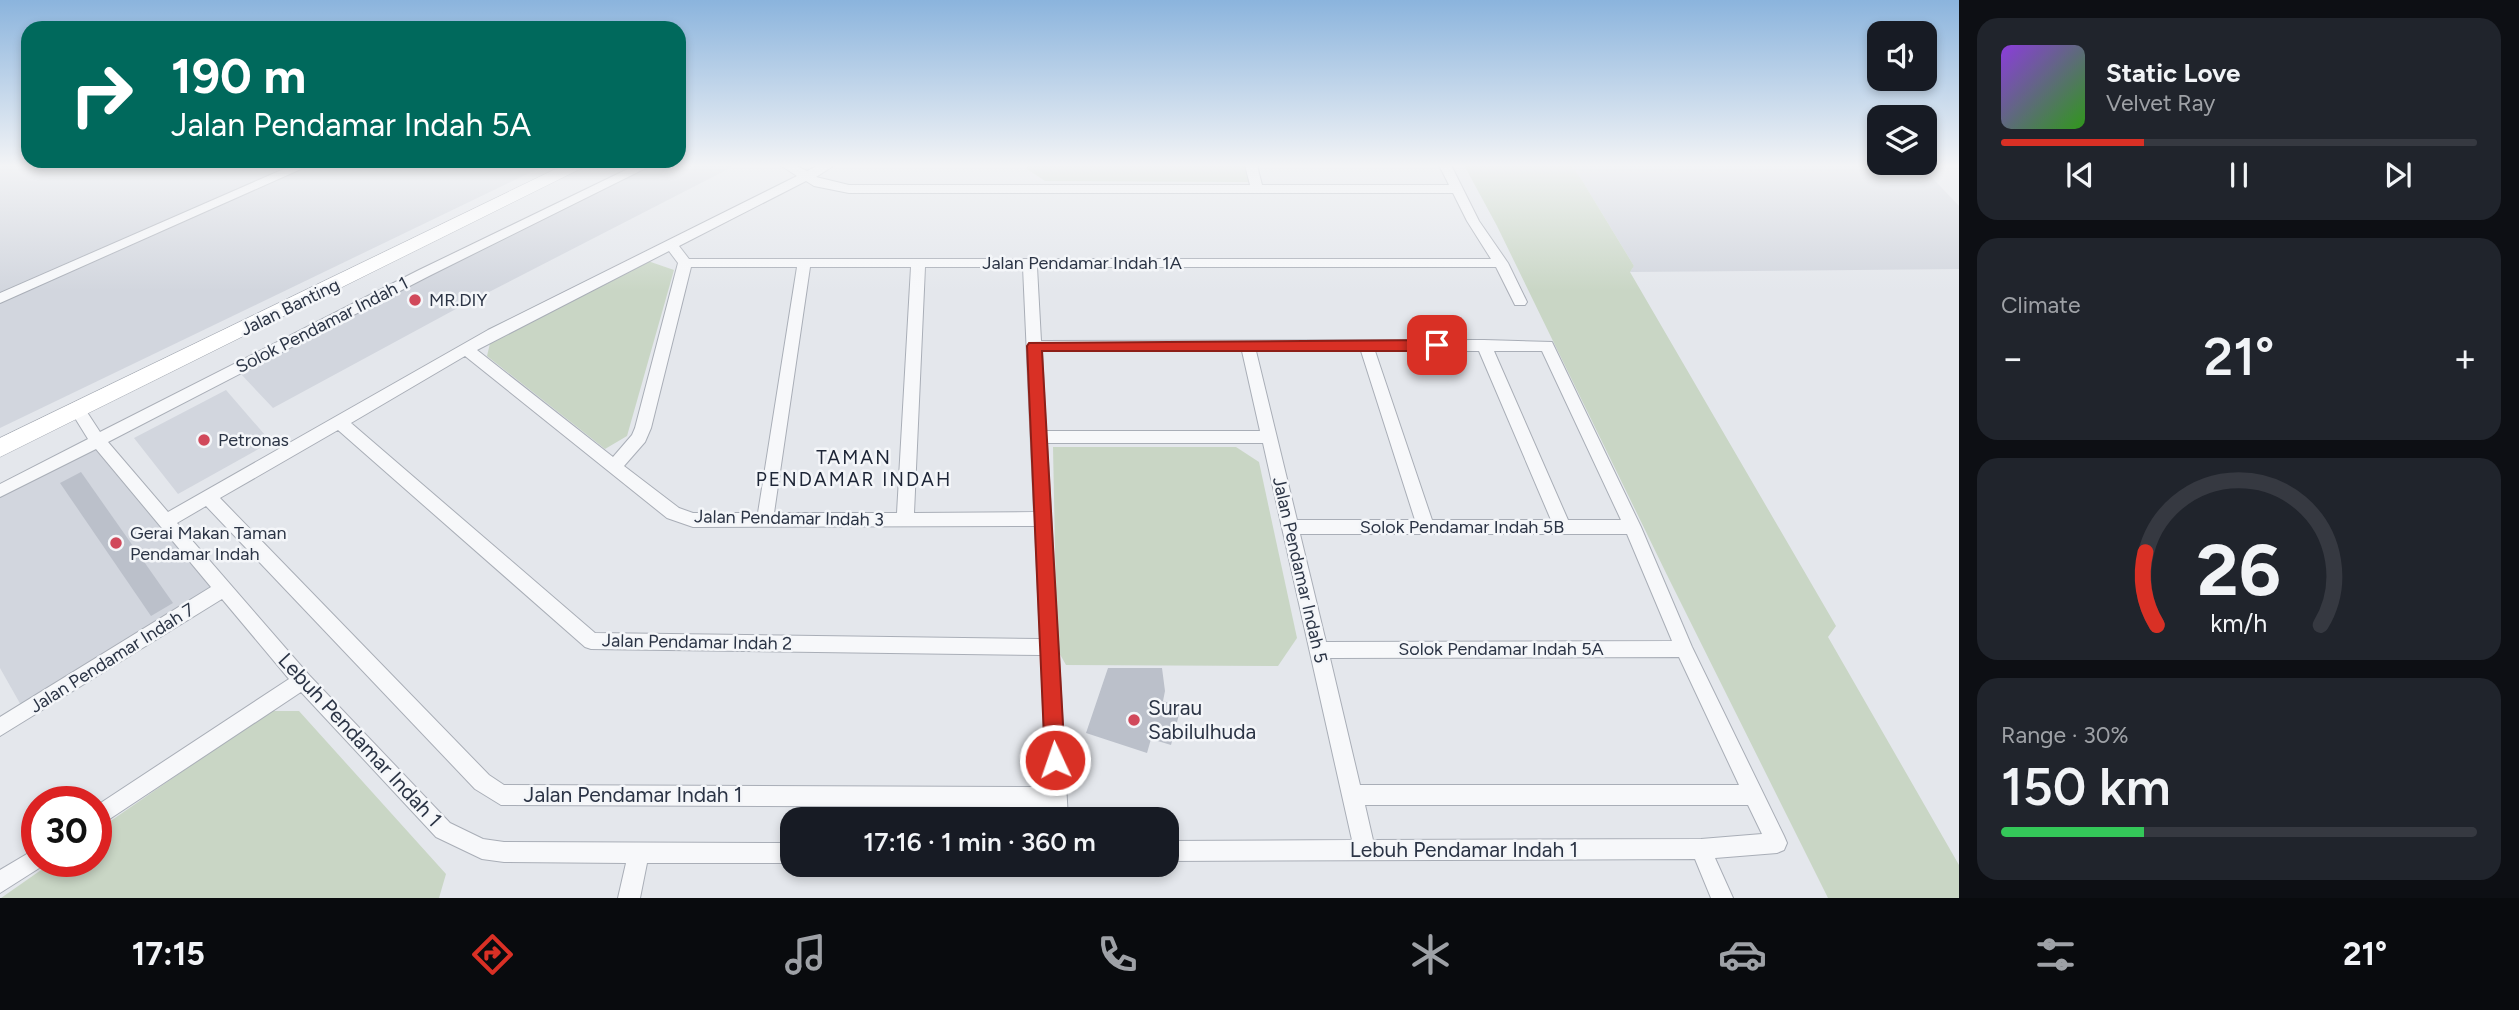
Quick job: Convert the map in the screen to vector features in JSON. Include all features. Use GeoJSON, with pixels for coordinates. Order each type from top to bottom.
{"type":"FeatureCollection","features":[{"type":"Feature","properties":{"kind":"main road","name":"Jalan Banting"},"geometry":{"type":"LineString","coordinates":[[0,448],[493,207]]}},
{"type":"Feature","properties":{"kind":"street"},"geometry":{"type":"LineString","coordinates":[[0,298],[208,207]]}},
{"type":"Feature","properties":{"kind":"street","name":"Solok Pendamar Indah 1"},"geometry":{"type":"LineString","coordinates":[[0,491],[424,273],[560,207]]}},
{"type":"Feature","properties":{"kind":"street"},"geometry":{"type":"LineString","coordinates":[[166,521],[467,350],[637,260],[672,246],[748,207]]}},
{"type":"Feature","properties":{"kind":"street"},"geometry":{"type":"LineString","coordinates":[[1465,207],[1501,263],[1520,302]]}},
{"type":"Feature","properties":{"kind":"street"},"geometry":{"type":"LineString","coordinates":[[614,467],[635,444],[643,428],[685,263],[672,246]]}},
{"type":"Feature","properties":{"kind":"street","name":"Jalan Pendamar Indah 1A"},"geometry":{"type":"LineString","coordinates":[[685,263],[1501,263]]}},
{"type":"Feature","properties":{"kind":"street"},"geometry":{"type":"LineString","coordinates":[[765,520],[804,263]]}},
{"type":"Feature","properties":{"kind":"street"},"geometry":{"type":"LineString","coordinates":[[905,519],[918,263]]}},
{"type":"Feature","properties":{"kind":"street"},"geometry":{"type":"LineString","coordinates":[[1030,263],[1057,807]]}},
{"type":"Feature","properties":{"kind":"street"},"geometry":{"type":"LineString","coordinates":[[1366,345],[1426,527]]}},
{"type":"Feature","properties":{"kind":"street"},"geometry":{"type":"LineString","coordinates":[[1484,345],[1562,527]]}},
{"type":"Feature","properties":{"kind":"street"},"geometry":{"type":"LineString","coordinates":[[1034,346],[1547,346],[1633,527],[1684,649],[1754,794],[1352,795]]}},
{"type":"Feature","properties":{"kind":"street","name":"Jalan Pendamar Indah 5"},"geometry":{"type":"LineString","coordinates":[[1248,346],[1365,850]]}},
{"type":"Feature","properties":{"kind":"street","name":"Jalan Pendamar Indah 3"},"geometry":{"type":"LineString","coordinates":[[467,350],[673,513],[693,520],[1043,519]]}},
{"type":"Feature","properties":{"kind":"street","name":"Lebuh Pendamar Indah 1"},"geometry":{"type":"LineString","coordinates":[[78,410],[97,440],[302,681],[443,830],[482,849],[505,852],[780,853]]}},
{"type":"Feature","properties":{"kind":"street","name":"Jalan Pendamar Indah 2"},"geometry":{"type":"LineString","coordinates":[[341,423],[591,641],[1049,647]]}},
{"type":"Feature","properties":{"kind":"street"},"geometry":{"type":"LineString","coordinates":[[1039,437],[1269,436]]}},
{"type":"Feature","properties":{"kind":"street","name":"Jalan Pendamar Indah 1"},"geometry":{"type":"LineString","coordinates":[[209,498],[482,782],[501,795],[1057,797]]}},
{"type":"Feature","properties":{"kind":"street","name":"Solok Pendamar Indah 5B"},"geometry":{"type":"LineString","coordinates":[[1290,527],[1633,527]]}},
{"type":"Feature","properties":{"kind":"street","name":"Jalan Pendamar Indah 7"},"geometry":{"type":"LineString","coordinates":[[0,727],[223,589]]}},
{"type":"Feature","properties":{"kind":"street","name":"Solok Pendamar Indah 5A"},"geometry":{"type":"LineString","coordinates":[[1318,650],[1684,649]]}},
{"type":"Feature","properties":{"kind":"street"},"geometry":{"type":"LineString","coordinates":[[112,807],[302,681]]}},
{"type":"Feature","properties":{"kind":"street","name":"Lebuh Pendamar Indah 1"},"geometry":{"type":"LineString","coordinates":[[1179,851],[1701,849],[1777,843],[1754,794]]}},
{"type":"Feature","properties":{"kind":"street"},"geometry":{"type":"LineString","coordinates":[[1701,849],[1722,898]]}},
{"type":"Feature","properties":{"kind":"street"},"geometry":{"type":"LineString","coordinates":[[629,898],[638,853]]}},
{"type":"Feature","properties":{"kind":"street"},"geometry":{"type":"LineString","coordinates":[[0,882],[21,868]]}},
{"type":"Feature","properties":{"kind":"shaded area"},"geometry":{"type":"Polygon","coordinates":[[[0,207],[459,207],[0,428],[0,207]]]}},
{"type":"Feature","properties":{"kind":"shaded area"},"geometry":{"type":"Polygon","coordinates":[[[567,207],[654,207],[454,310],[273,408],[239,372],[567,207]]]}},
{"type":"Feature","properties":{"kind":"shaded area"},"geometry":{"type":"Polygon","coordinates":[[[1598,207],[1959,207],[1959,269],[1630,272],[1634,266],[1598,207]]]}},
{"type":"Feature","properties":{"kind":"shaded area"},"geometry":{"type":"Polygon","coordinates":[[[226,390],[271,442],[178,494],[134,438],[226,390]]]}},
{"type":"Feature","properties":{"kind":"shaded area"},"geometry":{"type":"Polygon","coordinates":[[[93,447],[213,589],[22,707],[0,668],[0,496],[93,447]]]}},
{"type":"Feature","properties":{"kind":"green space"},"geometry":{"type":"Polygon","coordinates":[[[1487,207],[1598,207],[1634,266],[1630,272],[1836,626],[1828,637],[1959,865],[1959,898],[1828,898],[1487,207]]]}},
{"type":"Feature","properties":{"kind":"green space"},"geometry":{"type":"Polygon","coordinates":[[[645,260],[674,270],[627,436],[605,449],[487,356],[491,339],[645,260]]]}},
{"type":"Feature","properties":{"kind":"green space"},"geometry":{"type":"Polygon","coordinates":[[[1053,447],[1236,447],[1259,462],[1297,638],[1278,666],[1066,665],[1057,649],[1053,447]]]}},
{"type":"Feature","properties":{"kind":"green space"},"geometry":{"type":"Polygon","coordinates":[[[270,711],[299,711],[446,874],[439,898],[1,898],[31,877],[112,877],[112,820],[270,711]]]}},
{"type":"Feature","properties":{"kind":"building","name":"Gerai Makan Taman Pendamar Indah"},"geometry":{"type":"Polygon","coordinates":[[[81,472],[173,603],[151,616],[60,483],[81,472]]]}},
{"type":"Feature","properties":{"kind":"building","name":"Surau Sabilulhuda"},"geometry":{"type":"Polygon","coordinates":[[[1108,668],[1162,668],[1165,691],[1163,701],[1181,707],[1171,745],[1151,739],[1147,753],[1086,733],[1108,668]]]}},
{"type":"Feature","properties":{"kind":"place","name":"MR.DIY"},"geometry":{"type":"Point","coordinates":[415,300]}},
{"type":"Feature","properties":{"kind":"place","name":"Petronas"},"geometry":{"type":"Point","coordinates":[204,440]}},
{"type":"Feature","properties":{"kind":"place","name":"Gerai Makan Taman Pendamar Indah"},"geometry":{"type":"Point","coordinates":[116,543]}},
{"type":"Feature","properties":{"kind":"place","name":"Surau Sabilulhuda"},"geometry":{"type":"Point","coordinates":[1134,720]}},
{"type":"Feature","properties":{"kind":"district","name":"TAMAN PENDAMAR INDAH"},"geometry":{"type":"Point","coordinates":[854,468]}},
{"type":"Feature","properties":{"kind":"route"},"geometry":{"type":"LineString","coordinates":[[1055,760],[1034,346],[1437,345]]}}]}
